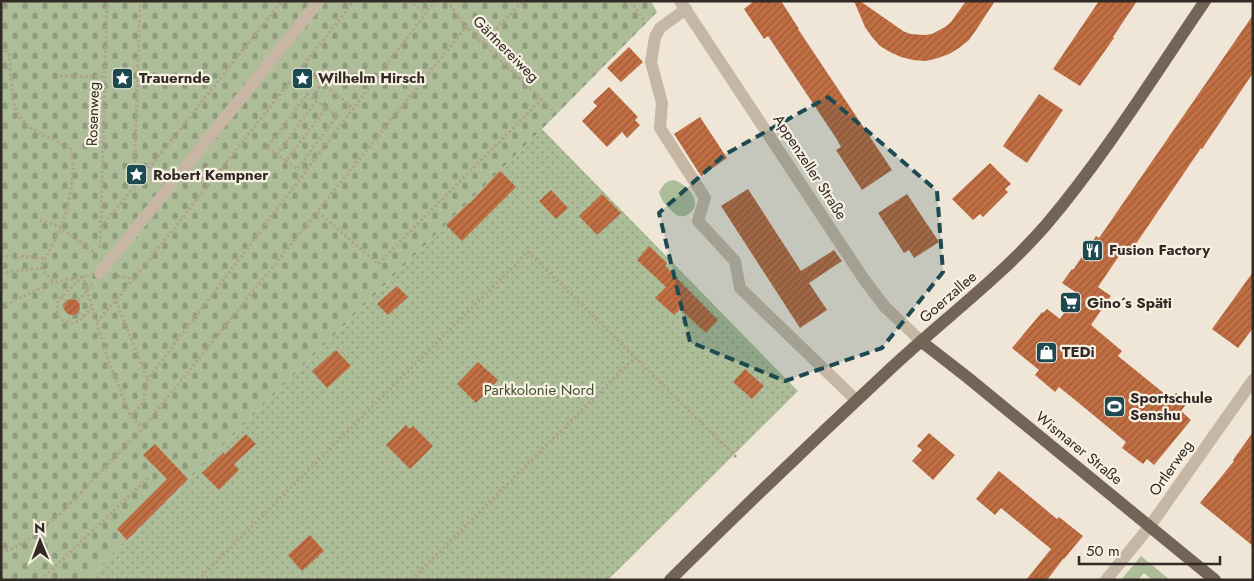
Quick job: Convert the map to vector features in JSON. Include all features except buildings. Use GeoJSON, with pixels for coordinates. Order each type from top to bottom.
{"type":"FeatureCollection","features":[{"type":"Feature","properties":{"kind":"main road","name":"Goerzallee"},"geometry":{"type":"LineString","coordinates":[[670,580],[856,400],[1002,272],[1045,225],[1088,173],[1205,1]]}},
{"type":"Feature","properties":{"kind":"main road","name":"Wismarer Straße"},"geometry":{"type":"LineString","coordinates":[[922,342],[1215,580]]}},
{"type":"Feature","properties":{"kind":"street"},"geometry":{"type":"LineString","coordinates":[[100,273],[319,1]]}},
{"type":"Feature","properties":{"kind":"street"},"geometry":{"type":"LineString","coordinates":[[683,5],[660,28],[654,37],[650,62],[662,103],[660,128],[705,198],[698,221],[735,261],[740,288],[856,400]]}},
{"type":"Feature","properties":{"kind":"street","name":"Appenzeller Straße"},"geometry":{"type":"LineString","coordinates":[[683,5],[863,278],[884,307],[922,342]]}},
{"type":"Feature","properties":{"kind":"street","name":"Ortlerweg"},"geometry":{"type":"LineString","coordinates":[[1106,580],[1150,526],[1253,380]]}},
{"type":"Feature","properties":{"kind":"path","name":"Rosenweg"},"geometry":{"type":"LineString","coordinates":[[107,1],[101,228],[134,187]]}},
{"type":"Feature","properties":{"kind":"path"},"geometry":{"type":"LineString","coordinates":[[134,187],[140,1]]}},
{"type":"Feature","properties":{"kind":"path"},"geometry":{"type":"LineString","coordinates":[[134,187],[282,1]]}},
{"type":"Feature","properties":{"kind":"path"},"geometry":{"type":"LineString","coordinates":[[97,322],[134,279],[354,1]]}},
{"type":"Feature","properties":{"kind":"path"},"geometry":{"type":"LineString","coordinates":[[408,1],[426,13]]}},
{"type":"Feature","properties":{"kind":"path"},"geometry":{"type":"LineString","coordinates":[[132,416],[143,403],[148,379],[435,1]]}},
{"type":"Feature","properties":{"kind":"path","name":"Gärtnereiweg"},"geometry":{"type":"LineString","coordinates":[[448,1],[466,27],[552,110]]}},
{"type":"Feature","properties":{"kind":"path"},"geometry":{"type":"LineString","coordinates":[[482,43],[524,1]]}},
{"type":"Feature","properties":{"kind":"path"},"geometry":{"type":"LineString","coordinates":[[631,1],[644,21]]}},
{"type":"Feature","properties":{"kind":"path"},"geometry":{"type":"LineString","coordinates":[[1,552],[14,548],[26,541],[60,514],[143,428],[466,27]]}},
{"type":"Feature","properties":{"kind":"path"},"geometry":{"type":"LineString","coordinates":[[1,46],[9,54],[13,102],[18,115],[36,132],[70,148],[72,153],[73,176],[63,222],[41,268]]}},
{"type":"Feature","properties":{"kind":"path"},"geometry":{"type":"LineString","coordinates":[[301,68],[353,108]]}},
{"type":"Feature","properties":{"kind":"path"},"geometry":{"type":"LineString","coordinates":[[60,76],[105,77]]}},
{"type":"Feature","properties":{"kind":"path"},"geometry":{"type":"LineString","coordinates":[[312,98],[322,83]]}},
{"type":"Feature","properties":{"kind":"path"},"geometry":{"type":"LineString","coordinates":[[307,94],[312,98],[337,116],[297,169],[268,148],[307,94]]}},
{"type":"Feature","properties":{"kind":"path"},"geometry":{"type":"LineString","coordinates":[[318,212],[378,264],[541,100]]}},
{"type":"Feature","properties":{"kind":"path"},"geometry":{"type":"LineString","coordinates":[[277,155],[316,101]]}},
{"type":"Feature","properties":{"kind":"path"},"geometry":{"type":"LineString","coordinates":[[286,162],[326,108]]}},
{"type":"Feature","properties":{"kind":"path"},"geometry":{"type":"LineString","coordinates":[[40,220],[60,227],[88,248]]}},
{"type":"Feature","properties":{"kind":"path"},"geometry":{"type":"LineString","coordinates":[[198,580],[528,252],[737,458]]}},
{"type":"Feature","properties":{"kind":"path"},"geometry":{"type":"LineString","coordinates":[[1,256],[45,258]]}},
{"type":"Feature","properties":{"kind":"path"},"geometry":{"type":"LineString","coordinates":[[1,273],[41,268]]}},
{"type":"Feature","properties":{"kind":"path"},"geometry":{"type":"LineString","coordinates":[[41,268],[54,282]]}},
{"type":"Feature","properties":{"kind":"path"},"geometry":{"type":"LineString","coordinates":[[1,307],[54,282],[100,273],[134,279]]}},
{"type":"Feature","properties":{"kind":"path"},"geometry":{"type":"LineString","coordinates":[[83,277],[58,301],[57,312],[61,319],[68,322],[76,322],[92,307]]}},
{"type":"Feature","properties":{"kind":"path"},"geometry":{"type":"LineString","coordinates":[[83,277],[109,363],[132,416],[143,428]]}},
{"type":"Feature","properties":{"kind":"path"},"geometry":{"type":"LineString","coordinates":[[62,297],[67,302]]}},
{"type":"Feature","properties":{"kind":"path"},"geometry":{"type":"LineString","coordinates":[[78,301],[81,298]]}},
{"type":"Feature","properties":{"kind":"path"},"geometry":{"type":"LineString","coordinates":[[116,301],[148,379]]}},
{"type":"Feature","properties":{"kind":"path"},"geometry":{"type":"LineString","coordinates":[[78,312],[84,316]]}},
{"type":"Feature","properties":{"kind":"path"},"geometry":{"type":"LineString","coordinates":[[411,580],[635,357]]}},
{"type":"Feature","properties":{"kind":"path"},"geometry":{"type":"LineString","coordinates":[[41,580],[148,478]]}},
{"type":"Feature","properties":{"kind":"highlighted area"},"geometry":{"type":"Polygon","coordinates":[[[828,97],[937,191],[943,272],[882,348],[785,381],[690,342],[659,213],[724,155],[828,97]]]}},
{"type":"Feature","properties":{"kind":"green space"},"geometry":{"type":"Polygon","coordinates":[[[1,1],[651,1],[657,12],[542,129],[88,580],[1,580],[1,1]]]}},
{"type":"Feature","properties":{"kind":"green space","name":"Parkkolonie Nord"},"geometry":{"type":"Polygon","coordinates":[[[542,129],[798,391],[608,580],[88,580],[542,129]]]}},
{"type":"Feature","properties":{"kind":"green space"},"geometry":{"type":"Polygon","coordinates":[[[674,180],[688,188],[694,198],[694,208],[685,216],[679,216],[673,212],[663,201],[659,192],[668,181],[674,180]]]}},
{"type":"Feature","properties":{"kind":"green space"},"geometry":{"type":"Polygon","coordinates":[[[1141,556],[1170,580],[1152,580],[1144,573],[1138,580],[1121,580],[1141,556]]]}},
{"type":"Feature","properties":{"kind":"place","name":"Trauernde"},"geometry":{"type":"Point","coordinates":[123,78]}},
{"type":"Feature","properties":{"kind":"place","name":"Wilhelm Hirsch"},"geometry":{"type":"Point","coordinates":[302,78]}},
{"type":"Feature","properties":{"kind":"place","name":"Robert Kempner"},"geometry":{"type":"Point","coordinates":[137,175]}},
{"type":"Feature","properties":{"kind":"place","name":"Fusion Factory"},"geometry":{"type":"Point","coordinates":[1093,250]}},
{"type":"Feature","properties":{"kind":"place","name":"Gino´s Späti"},"geometry":{"type":"Point","coordinates":[1071,303]}},
{"type":"Feature","properties":{"kind":"place","name":"TEDi"},"geometry":{"type":"Point","coordinates":[1046,352]}},
{"type":"Feature","properties":{"kind":"place","name":"Sportschule Senshu"},"geometry":{"type":"Point","coordinates":[1114,407]}}]}
